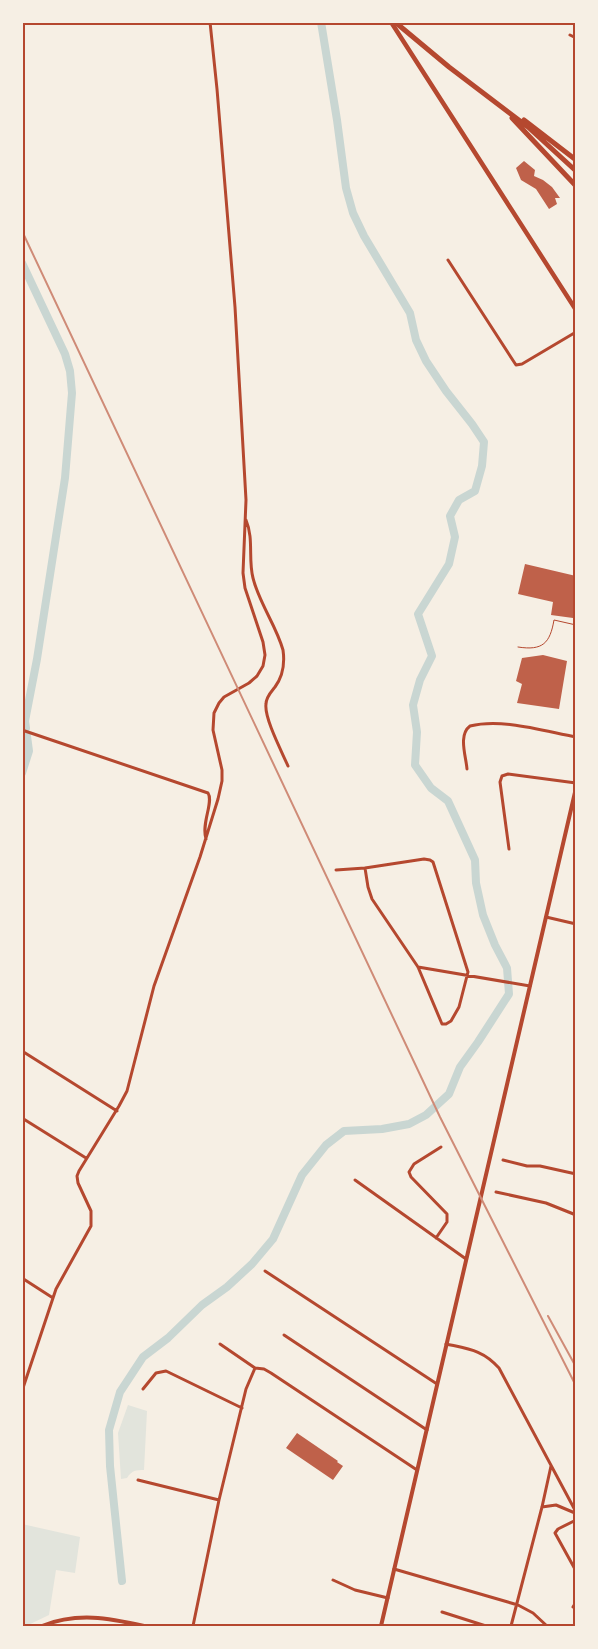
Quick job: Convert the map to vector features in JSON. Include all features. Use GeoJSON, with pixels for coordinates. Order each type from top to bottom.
{"type":"FeatureCollection","features":[{"type":"Feature","properties":{"kind":"main road"},"geometry":{"type":"LineString","coordinates":[[393,22],[456,72],[535,128],[576,160]]}},
{"type":"Feature","properties":{"kind":"main road"},"geometry":{"type":"LineString","coordinates":[[393,22],[576,310]]}},
{"type":"Feature","properties":{"kind":"main road"},"geometry":{"type":"LineString","coordinates":[[494,100],[539,136],[574,170]]}},
{"type":"Feature","properties":{"kind":"main road"},"geometry":{"type":"LineString","coordinates":[[494,100],[576,186]]}},
{"type":"Feature","properties":{"kind":"street"},"geometry":{"type":"LineString","coordinates":[[22,1391],[53,1298],[91,1226],[92,1216],[90,1208],[77,1178],[80,1167],[117,1111],[127,1091],[154,986],[206,839],[218,799],[222,777],[213,730],[214,713],[221,700],[255,679],[264,661],[263,642],[244,580],[242,564],[246,500],[235,307],[210,22]]}},
{"type":"Feature","properties":{"kind":"street"},"geometry":{"type":"LineString","coordinates":[[570,35],[576,38]]}},
{"type":"Feature","properties":{"kind":"street"},"geometry":{"type":"LineString","coordinates":[[448,260],[516,365],[522,364],[576,332]]}},
{"type":"Feature","properties":{"kind":"street"},"geometry":{"type":"LineString","coordinates":[[245,520],[250,532],[251,566],[254,581],[283,650],[283,672],[268,697],[266,706],[269,719],[288,766]]}},
{"type":"Feature","properties":{"kind":"street"},"geometry":{"type":"LineString","coordinates":[[467,769],[464,736],[465,731],[470,726],[478,724],[507,725],[576,737]]}},
{"type":"Feature","properties":{"kind":"street"},"geometry":{"type":"LineString","coordinates":[[22,730],[208,793],[211,799],[204,827],[206,839]]}},
{"type":"Feature","properties":{"kind":"street"},"geometry":{"type":"LineString","coordinates":[[508,849],[500,782],[502,776],[508,774],[576,783]]}},
{"type":"Feature","properties":{"kind":"street"},"geometry":{"type":"LineString","coordinates":[[381,1626],[576,788]]}},
{"type":"Feature","properties":{"kind":"street"},"geometry":{"type":"LineString","coordinates":[[336,870],[366,868],[424,859],[434,862],[468,975],[459,1007],[451,1021],[442,1024],[418,967],[372,899],[368,887],[366,868]]}},
{"type":"Feature","properties":{"kind":"street"},"geometry":{"type":"LineString","coordinates":[[546,917],[576,924]]}},
{"type":"Feature","properties":{"kind":"street"},"geometry":{"type":"LineString","coordinates":[[418,967],[530,986]]}},
{"type":"Feature","properties":{"kind":"street"},"geometry":{"type":"LineString","coordinates":[[22,1051],[117,1111]]}},
{"type":"Feature","properties":{"kind":"street"},"geometry":{"type":"LineString","coordinates":[[22,1118],[86,1158]]}},
{"type":"Feature","properties":{"kind":"street"},"geometry":{"type":"LineString","coordinates":[[436,1238],[446,1224],[448,1216],[411,1177],[409,1172],[414,1164],[441,1147]]}},
{"type":"Feature","properties":{"kind":"street"},"geometry":{"type":"LineString","coordinates":[[503,1160],[576,1174]]}},
{"type":"Feature","properties":{"kind":"street"},"geometry":{"type":"LineString","coordinates":[[355,1180],[466,1259]]}},
{"type":"Feature","properties":{"kind":"street"},"geometry":{"type":"LineString","coordinates":[[496,1192],[546,1203],[576,1215]]}},
{"type":"Feature","properties":{"kind":"street"},"geometry":{"type":"LineString","coordinates":[[265,1271],[437,1384]]}},
{"type":"Feature","properties":{"kind":"street"},"geometry":{"type":"LineString","coordinates":[[22,1278],[53,1298]]}},
{"type":"Feature","properties":{"kind":"street"},"geometry":{"type":"LineString","coordinates":[[284,1335],[427,1430]]}},
{"type":"Feature","properties":{"kind":"street"},"geometry":{"type":"LineString","coordinates":[[220,1344],[256,1368],[271,1372],[417,1470]]}},
{"type":"Feature","properties":{"kind":"street"},"geometry":{"type":"LineString","coordinates":[[446,1344],[479,1352],[497,1366],[576,1513]]}},
{"type":"Feature","properties":{"kind":"street"},"geometry":{"type":"LineString","coordinates":[[193,1626],[219,1500],[248,1382],[256,1368]]}},
{"type":"Feature","properties":{"kind":"street"},"geometry":{"type":"LineString","coordinates":[[143,1389],[156,1373],[166,1371],[242,1408]]}},
{"type":"Feature","properties":{"kind":"street"},"geometry":{"type":"LineString","coordinates":[[511,1626],[518,1605],[551,1465]]}},
{"type":"Feature","properties":{"kind":"street"},"geometry":{"type":"LineString","coordinates":[[138,1480],[219,1500]]}},
{"type":"Feature","properties":{"kind":"street"},"geometry":{"type":"LineString","coordinates":[[542,1507],[556,1505],[576,1513]]}},
{"type":"Feature","properties":{"kind":"street"},"geometry":{"type":"LineString","coordinates":[[576,1520],[558,1529],[555,1533],[574,1564],[576,1571]]}},
{"type":"Feature","properties":{"kind":"street"},"geometry":{"type":"LineString","coordinates":[[394,1569],[518,1605],[533,1613],[547,1626]]}},
{"type":"Feature","properties":{"kind":"street"},"geometry":{"type":"LineString","coordinates":[[333,1580],[358,1591],[388,1598]]}},
{"type":"Feature","properties":{"kind":"street"},"geometry":{"type":"LineString","coordinates":[[573,1607],[576,1602]]}},
{"type":"Feature","properties":{"kind":"street"},"geometry":{"type":"LineString","coordinates":[[442,1612],[486,1626]]}},
{"type":"Feature","properties":{"kind":"street"},"geometry":{"type":"LineString","coordinates":[[42,1626],[59,1620],[79,1617],[101,1617],[144,1626]]}},
{"type":"Feature","properties":{"kind":"street"},"geometry":{"type":"LineString","coordinates":[[118,1626],[120,1620]]}},
{"type":"Feature","properties":{"kind":"lane"},"geometry":{"type":"LineString","coordinates":[[518,647],[531,649],[546,642],[551,636],[554,620],[576,625]]}},
{"type":"Feature","properties":{"kind":"shaded area"},"geometry":{"type":"Polygon","coordinates":[[[128,1405],[147,1411],[144,1470],[134,1471],[127,1478],[121,1479],[118,1433],[128,1405]]]}},
{"type":"Feature","properties":{"kind":"shaded area"},"geometry":{"type":"Polygon","coordinates":[[[22,1524],[80,1537],[75,1573],[56,1570],[49,1615],[26,1626],[22,1626],[22,1524]]]}},
{"type":"Feature","properties":{"kind":"building"},"geometry":{"type":"Polygon","coordinates":[[[524,161],[535,170],[534,176],[552,187],[560,198],[555,198],[557,204],[549,209],[536,189],[521,180],[516,168],[524,161]]]}},
{"type":"Feature","properties":{"kind":"building"},"geometry":{"type":"Polygon","coordinates":[[[525,564],[576,576],[576,606],[573,618],[551,615],[553,602],[518,594],[525,564]]]}},
{"type":"Feature","properties":{"kind":"building"},"geometry":{"type":"Polygon","coordinates":[[[543,655],[567,661],[559,709],[517,703],[522,684],[516,681],[522,658],[543,655]]]}},
{"type":"Feature","properties":{"kind":"building"},"geometry":{"type":"Polygon","coordinates":[[[297,1433],[343,1466],[333,1480],[286,1448],[297,1433]]]}},
{"type":"Feature","properties":{"kind":"waterway"},"geometry":{"type":"LineString","coordinates":[[122,1581],[110,1466],[109,1430],[120,1392],[143,1357],[168,1338],[202,1305],[227,1287],[252,1264],[273,1239],[302,1175],[326,1145],[344,1131],[382,1129],[409,1124],[426,1115],[449,1094],[460,1067],[509,994],[507,968],[483,915],[476,883],[475,860],[448,801],[431,788],[415,765],[417,732],[413,705],[420,680],[432,656],[418,614],[449,564],[455,537],[450,516],[459,500],[475,491],[482,466],[484,442],[426,361],[416,340],[410,313],[364,236],[353,213],[346,188],[321,22]]}},
{"type":"Feature","properties":{"kind":"waterway"},"geometry":{"type":"LineString","coordinates":[[22,263],[65,354],[70,371],[72,393],[65,478],[37,659],[25,721],[26,728]]}},
{"type":"Feature","properties":{"kind":"waterway"},"geometry":{"type":"LineString","coordinates":[[22,773],[29,751],[27,736]]}},
{"type":"Feature","properties":{"kind":"railway"},"geometry":{"type":"LineString","coordinates":[[22,231],[440,1117],[576,1386]]}},
{"type":"Feature","properties":{"kind":"railway"},"geometry":{"type":"LineString","coordinates":[[548,1316],[576,1367]]}}]}
